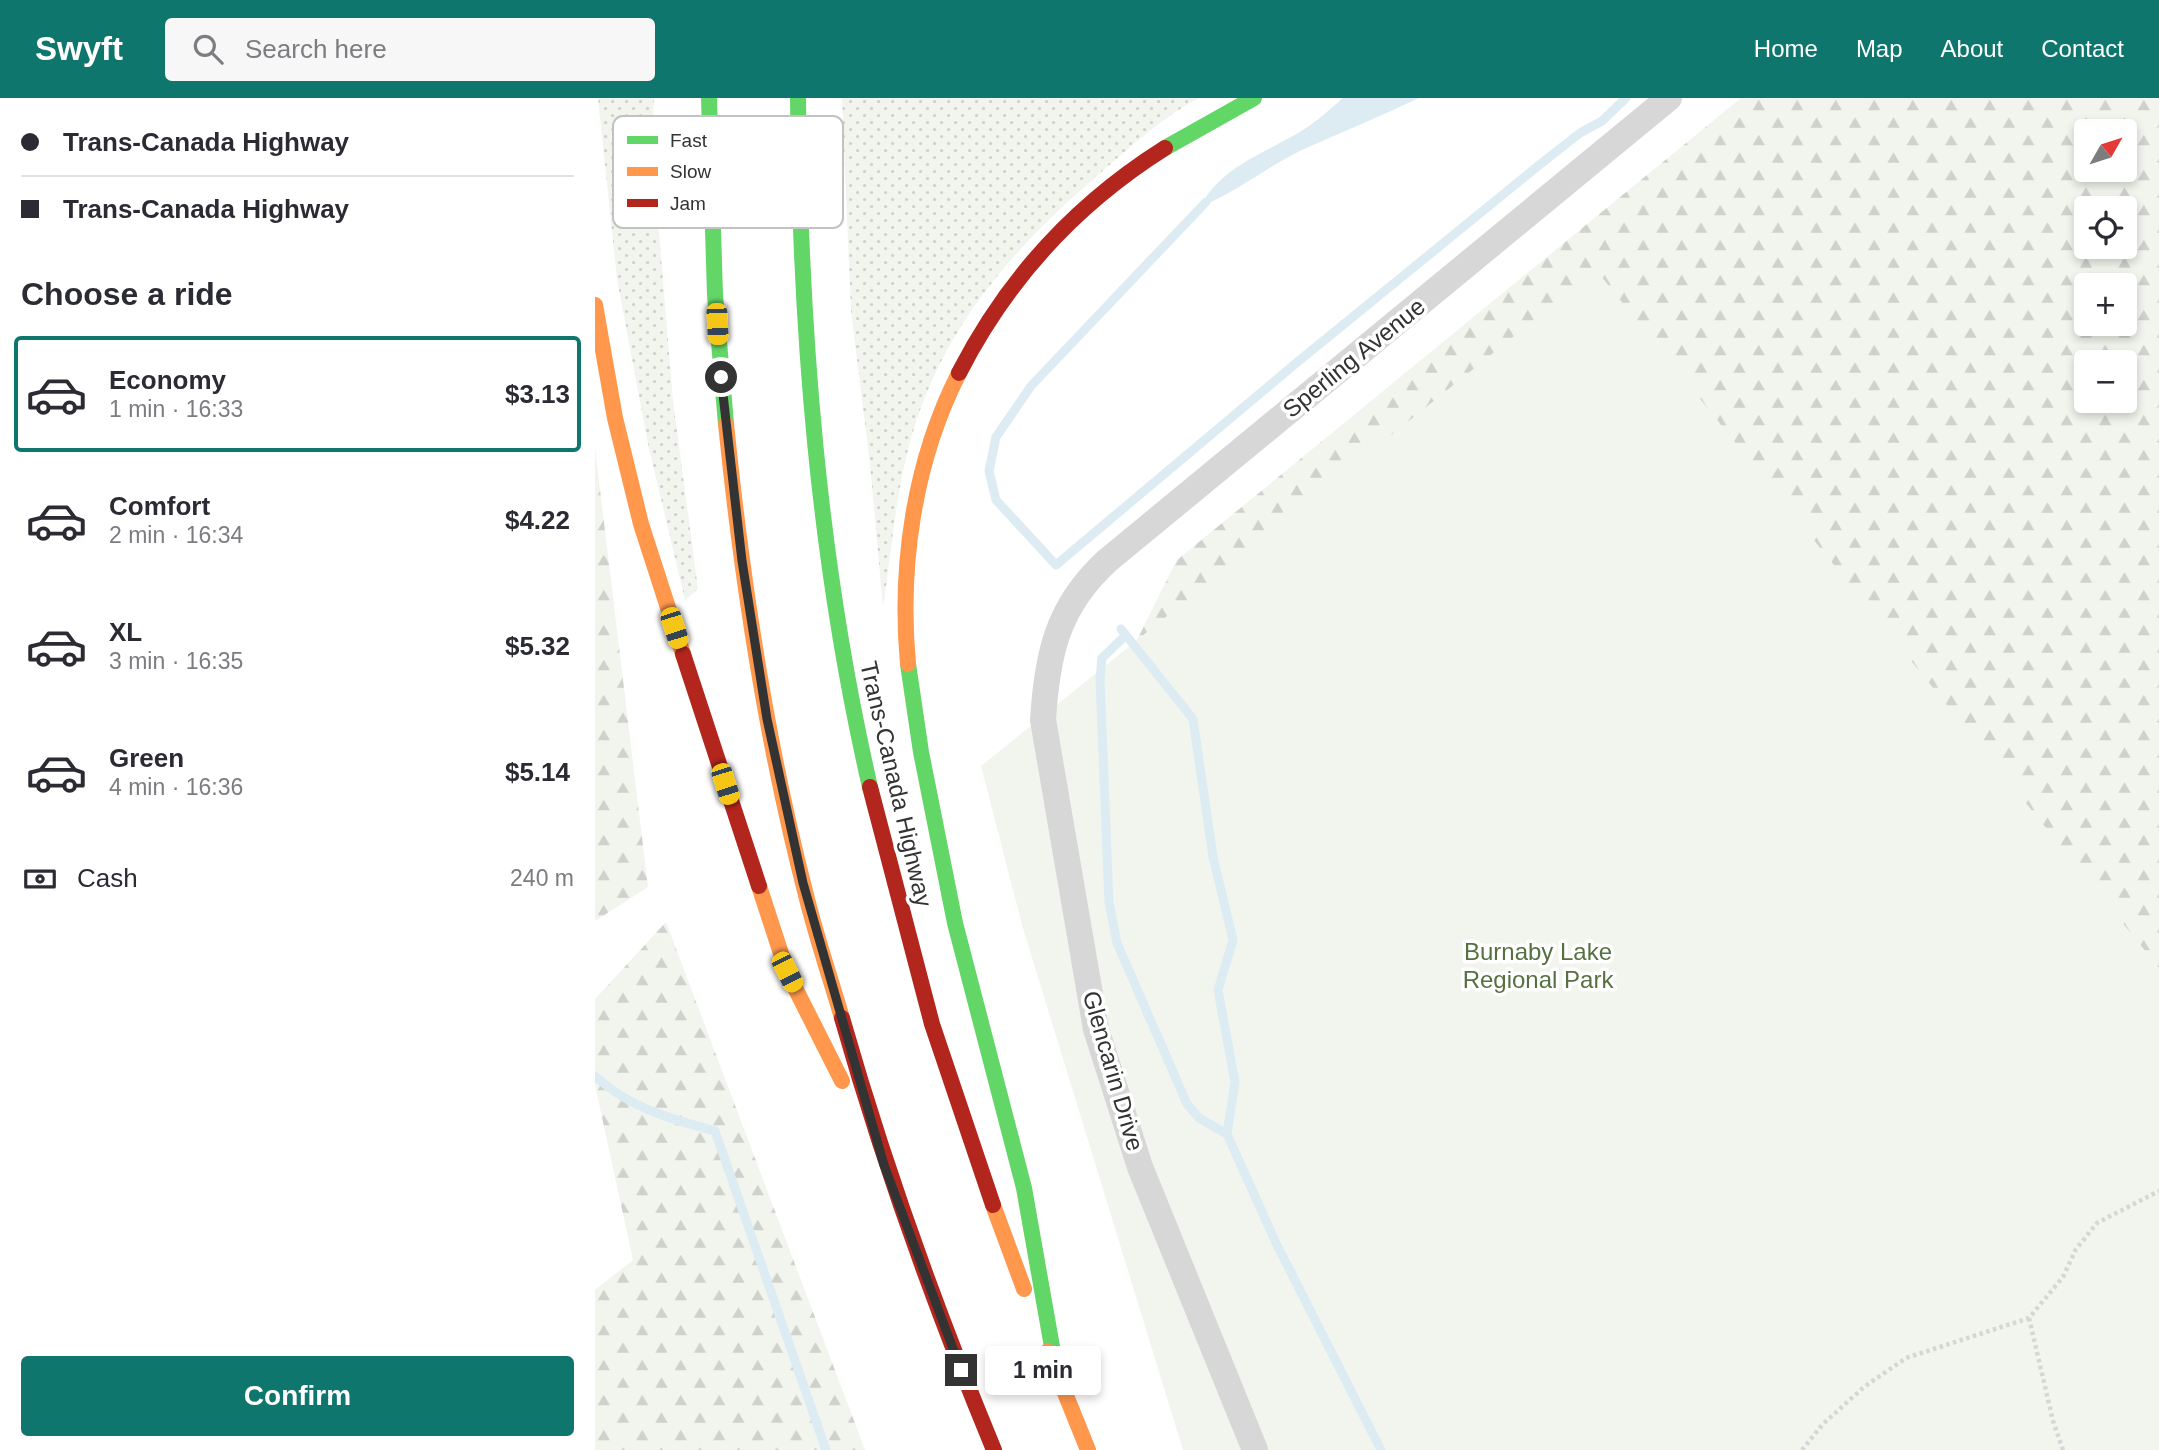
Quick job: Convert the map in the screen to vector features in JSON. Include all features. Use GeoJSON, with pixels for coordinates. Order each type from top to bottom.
{"type":"FeatureCollection","features":[{"type":"Feature","properties":{"kind":"highway"},"geometry":{"type":"LineString","coordinates":[[709,98],[709,116]]}},
{"type":"Feature","properties":{"kind":"highway","name":"Trans-Canada Highway"},"geometry":{"type":"LineString","coordinates":[[798,98],[798,116]]}},
{"type":"Feature","properties":{"kind":"highway"},"geometry":{"type":"LineString","coordinates":[[1056,1375],[1019,1163],[965,971],[925,776],[905,604],[912,527],[928,448],[948,388],[1000,300],[1037,254],[1080,210],[1128,173],[1186,134],[1254,98]]}},
{"type":"Feature","properties":{"kind":"highway"},"geometry":{"type":"LineString","coordinates":[[711,228],[722,404],[742,561],[767,719],[803,883],[884,1165],[961,1370],[995,1450]]}},
{"type":"Feature","properties":{"kind":"highway","name":"Trans-Canada Highway"},"geometry":{"type":"LineString","coordinates":[[800,228],[812,418],[830,570],[850,692],[884,847],[926,1006],[974,1159],[1056,1375],[1088,1450]]}},
{"type":"Feature","properties":{"kind":"highway"},"geometry":{"type":"LineString","coordinates":[[595,305],[615,418],[641,524],[783,960],[884,1165]]}},
{"type":"Feature","properties":{"kind":"street","name":"Sperling Avenue"},"geometry":{"type":"LineString","coordinates":[[1057,632],[1076,594],[1108,561],[1669,98]]}},
{"type":"Feature","properties":{"kind":"street","name":"Glencarin Drive"},"geometry":{"type":"LineString","coordinates":[[1057,632],[1045,679],[1042,720],[1096,1029],[1140,1167],[1255,1450]]}},
{"type":"Feature","properties":{"kind":"path"},"geometry":{"type":"LineString","coordinates":[[1802,1450],[1822,1424],[1854,1396],[1906,1358],[2029,1318],[2063,1278],[2076,1249],[2097,1223],[2159,1191]]}},
{"type":"Feature","properties":{"kind":"path"},"geometry":{"type":"LineString","coordinates":[[2029,1318],[2053,1420],[2063,1450]]}},
{"type":"Feature","properties":{"kind":"green space"},"geometry":{"type":"Polygon","coordinates":[[[598,98],[654,98],[653,116],[613,116],[613,228],[659,228],[673,401],[698,589],[685,600],[648,444],[617,279],[598,98]]]}},
{"type":"Feature","properties":{"kind":"green space"},"geometry":{"type":"Polygon","coordinates":[[[842,98],[1199,98],[1142,137],[1059,210],[1002,270],[955,335],[920,409],[908,450],[896,508],[883,607],[870,464],[851,311],[842,98]]]}},
{"type":"Feature","properties":{"kind":"green space"},"geometry":{"type":"Polygon","coordinates":[[[1741,98],[2159,98],[2159,1276],[1120,674],[1177,560],[1741,98]]]}},
{"type":"Feature","properties":{"kind":"green space","name":"Burnaby Lake Regional Park"},"geometry":{"type":"Polygon","coordinates":[[[1596,270],[2159,968],[2159,1450],[1183,1450],[1022,925],[981,766],[1596,270]]]}},
{"type":"Feature","properties":{"kind":"green space"},"geometry":{"type":"Polygon","coordinates":[[[595,448],[648,887],[595,921],[595,448]]]}},
{"type":"Feature","properties":{"kind":"green space"},"geometry":{"type":"Polygon","coordinates":[[[666,922],[865,1450],[595,1450],[595,1290],[633,1260],[595,1085],[595,999],[666,922]]]}},
{"type":"Feature","properties":{"kind":"shaded area"},"geometry":{"type":"Polygon","coordinates":[[[1343,98],[1419,98],[1304,149],[1200,207],[1210,192],[1234,169],[1309,126],[1343,98]]]}},
{"type":"Feature","properties":{"kind":"waterway"},"geometry":{"type":"LineString","coordinates":[[1206,202],[1031,386],[996,437],[989,471],[996,500],[1056,565],[1295,364],[1538,166],[1580,133],[1602,121],[1626,98]]}},
{"type":"Feature","properties":{"kind":"waterway"},"geometry":{"type":"LineString","coordinates":[[1121,629],[1193,719],[1213,857],[1233,940],[1218,990],[1235,1082],[1227,1134],[1275,1241],[1381,1450]]}},
{"type":"Feature","properties":{"kind":"waterway"},"geometry":{"type":"LineString","coordinates":[[1126,635],[1102,658],[1100,679],[1109,902],[1117,943],[1187,1104],[1199,1118],[1227,1134]]}},
{"type":"Feature","properties":{"kind":"waterway"},"geometry":{"type":"LineString","coordinates":[[595,1076],[636,1104],[667,1117],[715,1131],[826,1450]]}},
{"type":"Feature","properties":{"kind":"traffic: fast"},"geometry":{"type":"LineString","coordinates":[[709,98],[710,116]]}},
{"type":"Feature","properties":{"kind":"traffic: fast"},"geometry":{"type":"LineString","coordinates":[[798,98],[798,116]]}},
{"type":"Feature","properties":{"kind":"traffic: fast"},"geometry":{"type":"LineString","coordinates":[[1165,148],[1254,98]]}},
{"type":"Feature","properties":{"kind":"traffic: fast"},"geometry":{"type":"LineString","coordinates":[[713,228],[715,295],[726,424]]}},
{"type":"Feature","properties":{"kind":"traffic: fast"},"geometry":{"type":"LineString","coordinates":[[802,228],[808,358],[825,531],[852,702],[870,787]]}},
{"type":"Feature","properties":{"kind":"traffic: fast"},"geometry":{"type":"LineString","coordinates":[[908,664],[921,752],[955,923],[1024,1188],[1057,1375]]}},
{"type":"Feature","properties":{"kind":"traffic: slow"},"geometry":{"type":"LineString","coordinates":[[595,305],[615,418],[641,524],[683,654]]}},
{"type":"Feature","properties":{"kind":"traffic: slow"},"geometry":{"type":"LineString","coordinates":[[908,664],[906,589],[913,515],[931,442],[959,373]]}},
{"type":"Feature","properties":{"kind":"traffic: slow"},"geometry":{"type":"LineString","coordinates":[[726,424],[748,602],[767,720],[806,895],[842,1018]]}},
{"type":"Feature","properties":{"kind":"traffic: slow"},"geometry":{"type":"LineString","coordinates":[[759,886],[787,972],[842,1081]]}},
{"type":"Feature","properties":{"kind":"traffic: slow"},"geometry":{"type":"LineString","coordinates":[[993,1205],[1024,1289]]}},
{"type":"Feature","properties":{"kind":"traffic: slow"},"geometry":{"type":"LineString","coordinates":[[1048,1351],[1088,1450]]}},
{"type":"Feature","properties":{"kind":"traffic: jam"},"geometry":{"type":"LineString","coordinates":[[959,373],[999,306],[1047,246],[1102,194],[1165,148]]}},
{"type":"Feature","properties":{"kind":"traffic: jam"},"geometry":{"type":"LineString","coordinates":[[683,654],[759,886]]}},
{"type":"Feature","properties":{"kind":"traffic: jam"},"geometry":{"type":"LineString","coordinates":[[870,787],[932,1024],[993,1205]]}},
{"type":"Feature","properties":{"kind":"traffic: jam"},"geometry":{"type":"LineString","coordinates":[[842,1018],[875,1129],[912,1236],[994,1450]]}},
{"type":"Feature","properties":{"kind":"route"},"geometry":{"type":"LineString","coordinates":[[721,377],[742,561],[767,719],[803,883],[884,1165],[961,1370]]}}]}
